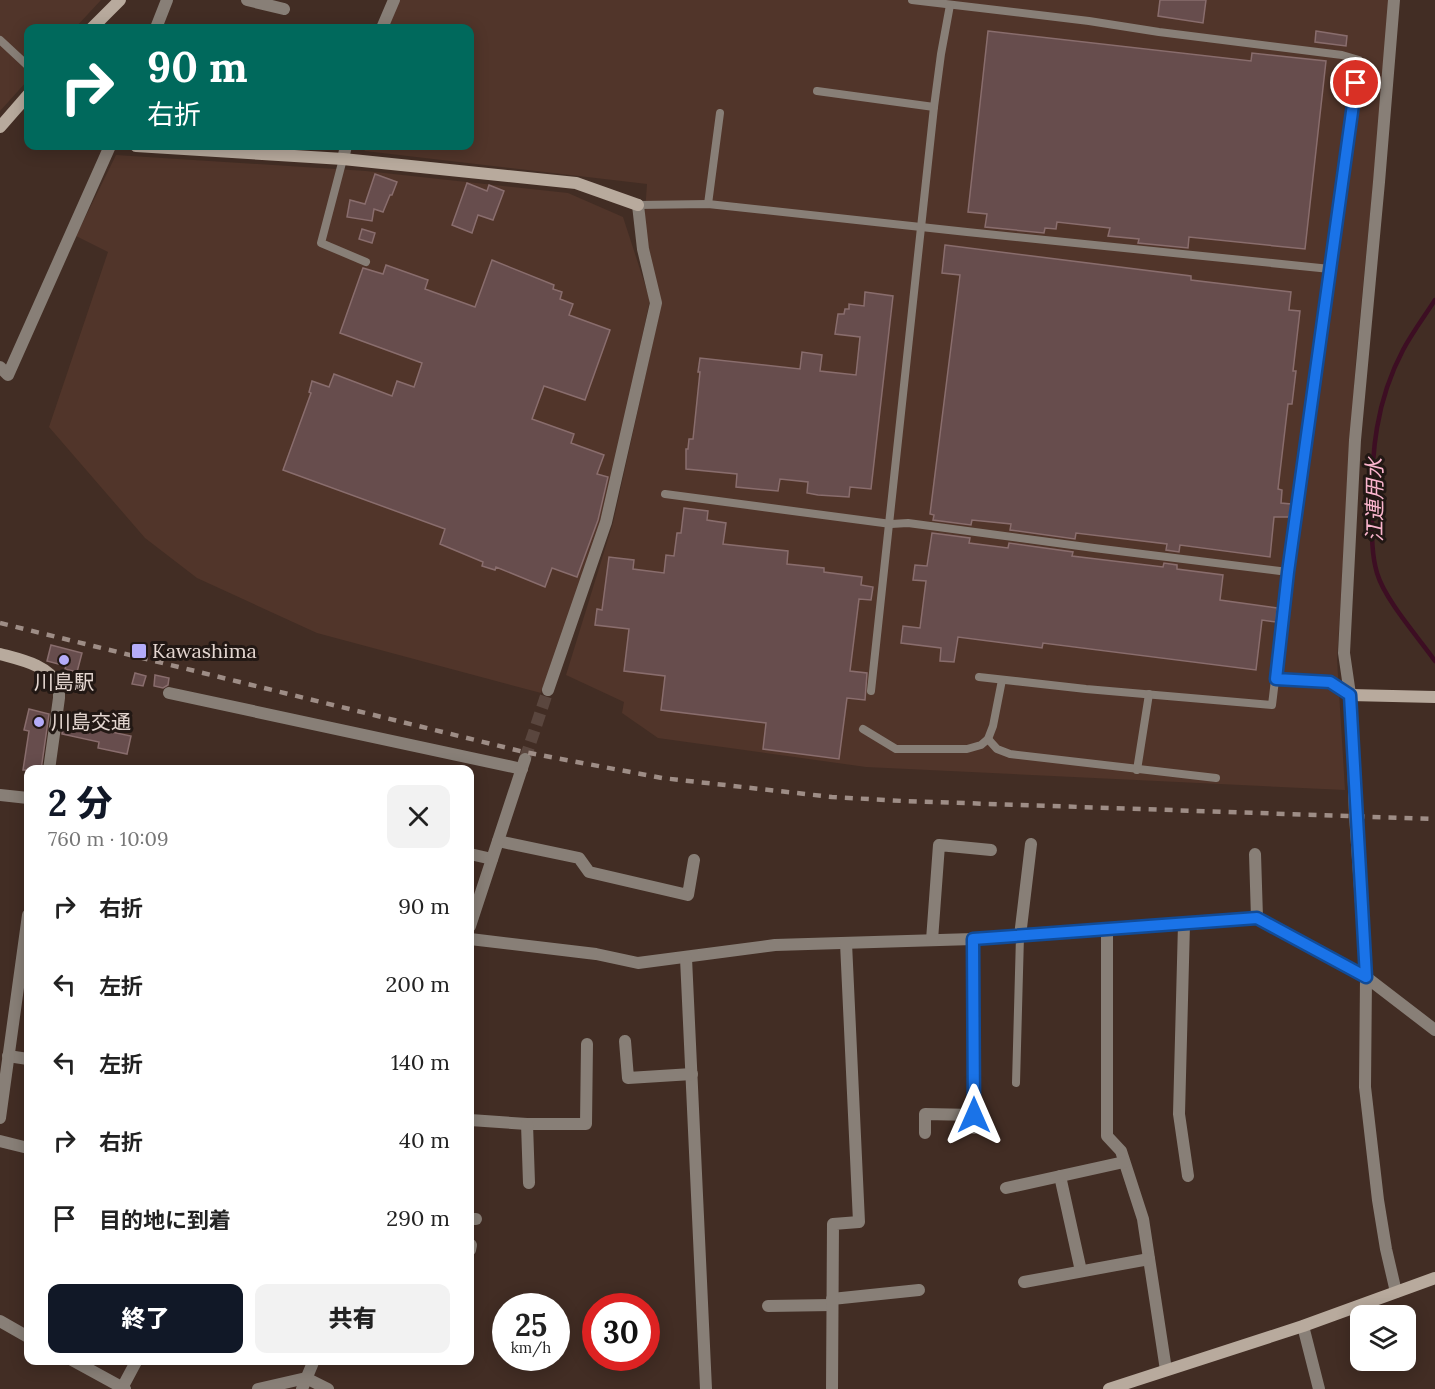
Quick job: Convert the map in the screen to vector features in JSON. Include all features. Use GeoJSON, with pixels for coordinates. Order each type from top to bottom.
{"type":"FeatureCollection","features":[{"type":"Feature","properties":{"kind":"street"},"geometry":{"type":"LineString","coordinates":[[96,24],[120,0]]}},
{"type":"Feature","properties":{"kind":"street"},"geometry":{"type":"LineString","coordinates":[[158,24],[167,0]]}},
{"type":"Feature","properties":{"kind":"street"},"geometry":{"type":"LineString","coordinates":[[247,0],[284,9]]}},
{"type":"Feature","properties":{"kind":"street"},"geometry":{"type":"LineString","coordinates":[[384,24],[394,0]]}},
{"type":"Feature","properties":{"kind":"street"},"geometry":{"type":"LineString","coordinates":[[1394,0],[1355,440],[1344,653],[1350,695],[1366,977],[1365,1087],[1378,1200],[1396,1292]]}},
{"type":"Feature","properties":{"kind":"street"},"geometry":{"type":"LineString","coordinates":[[0,127],[24,100]]}},
{"type":"Feature","properties":{"kind":"street"},"geometry":{"type":"LineString","coordinates":[[0,368],[8,375],[108,150]]}},
{"type":"Feature","properties":{"kind":"street"},"geometry":{"type":"LineString","coordinates":[[199,150],[343,159],[576,183],[638,205],[643,249],[656,303],[606,522],[548,690]]}},
{"type":"Feature","properties":{"kind":"street"},"geometry":{"type":"LineString","coordinates":[[343,159],[345,150]]}},
{"type":"Feature","properties":{"kind":"street"},"geometry":{"type":"LineString","coordinates":[[0,654],[44,669],[54,677],[59,686],[50,765]]}},
{"type":"Feature","properties":{"kind":"street"},"geometry":{"type":"LineString","coordinates":[[169,693],[524,764],[474,914]]}},
{"type":"Feature","properties":{"kind":"street"},"geometry":{"type":"LineString","coordinates":[[1350,695],[1435,698]]}},
{"type":"Feature","properties":{"kind":"street"},"geometry":{"type":"LineString","coordinates":[[0,795],[24,798]]}},
{"type":"Feature","properties":{"kind":"street"},"geometry":{"type":"LineString","coordinates":[[498,841],[579,858],[589,872],[688,895],[694,861]]}},
{"type":"Feature","properties":{"kind":"street"},"geometry":{"type":"LineString","coordinates":[[1020,936],[1031,844]]}},
{"type":"Feature","properties":{"kind":"street"},"geometry":{"type":"LineString","coordinates":[[932,940],[939,845],[991,850]]}},
{"type":"Feature","properties":{"kind":"street"},"geometry":{"type":"LineString","coordinates":[[1255,854],[1257,918]]}},
{"type":"Feature","properties":{"kind":"street"},"geometry":{"type":"LineString","coordinates":[[474,855],[492,859]]}},
{"type":"Feature","properties":{"kind":"street"},"geometry":{"type":"LineString","coordinates":[[474,939],[596,954],[638,963],[775,945],[973,939],[1107,931],[1257,918],[1366,977],[1435,1030]]}},
{"type":"Feature","properties":{"kind":"street"},"geometry":{"type":"LineString","coordinates":[[1184,924],[1179,1114],[1188,1176]]}},
{"type":"Feature","properties":{"kind":"street"},"geometry":{"type":"LineString","coordinates":[[1107,931],[1107,1136],[1121,1151],[1143,1219],[1166,1370]]}},
{"type":"Feature","properties":{"kind":"street"},"geometry":{"type":"LineString","coordinates":[[973,939],[974,1128]]}},
{"type":"Feature","properties":{"kind":"street"},"geometry":{"type":"LineString","coordinates":[[0,1118],[24,943]]}},
{"type":"Feature","properties":{"kind":"street"},"geometry":{"type":"LineString","coordinates":[[832,1389],[833,1224],[859,1222],[846,943]]}},
{"type":"Feature","properties":{"kind":"street"},"geometry":{"type":"LineString","coordinates":[[686,958],[706,1389]]}},
{"type":"Feature","properties":{"kind":"street"},"geometry":{"type":"LineString","coordinates":[[625,1041],[628,1078],[692,1074]]}},
{"type":"Feature","properties":{"kind":"street"},"geometry":{"type":"LineString","coordinates":[[474,1120],[527,1124],[586,1124],[587,1044]]}},
{"type":"Feature","properties":{"kind":"street"},"geometry":{"type":"LineString","coordinates":[[8,1056],[24,1058]]}},
{"type":"Feature","properties":{"kind":"street"},"geometry":{"type":"LineString","coordinates":[[925,1133],[925,1113],[974,1115]]}},
{"type":"Feature","properties":{"kind":"street"},"geometry":{"type":"LineString","coordinates":[[527,1124],[529,1183]]}},
{"type":"Feature","properties":{"kind":"street"},"geometry":{"type":"LineString","coordinates":[[0,1141],[24,1147]]}},
{"type":"Feature","properties":{"kind":"street"},"geometry":{"type":"LineString","coordinates":[[1006,1188],[1124,1162]]}},
{"type":"Feature","properties":{"kind":"street"},"geometry":{"type":"LineString","coordinates":[[1060,1176],[1081,1271]]}},
{"type":"Feature","properties":{"kind":"street"},"geometry":{"type":"LineString","coordinates":[[1024,1282],[1149,1259]]}},
{"type":"Feature","properties":{"kind":"street"},"geometry":{"type":"LineString","coordinates":[[1109,1389],[1303,1326],[1435,1278]]}},
{"type":"Feature","properties":{"kind":"street"},"geometry":{"type":"LineString","coordinates":[[768,1306],[832,1302],[919,1290]]}},
{"type":"Feature","properties":{"kind":"street"},"geometry":{"type":"LineString","coordinates":[[0,1322],[24,1335]]}},
{"type":"Feature","properties":{"kind":"street"},"geometry":{"type":"LineString","coordinates":[[1303,1326],[1319,1389]]}},
{"type":"Feature","properties":{"kind":"street"},"geometry":{"type":"LineString","coordinates":[[81,1365],[124,1388],[135,1365]]}},
{"type":"Feature","properties":{"kind":"street"},"geometry":{"type":"LineString","coordinates":[[304,1383],[312,1365]]}},
{"type":"Feature","properties":{"kind":"street"},"geometry":{"type":"LineString","coordinates":[[258,1389],[304,1383],[328,1389]]}},
{"type":"Feature","properties":{"kind":"lane"},"geometry":{"type":"LineString","coordinates":[[912,0],[1089,21],[1342,55],[1359,60],[1288,572],[1272,705],[979,677]]}},
{"type":"Feature","properties":{"kind":"lane"},"geometry":{"type":"LineString","coordinates":[[871,691],[891,524],[934,107],[950,5]]}},
{"type":"Feature","properties":{"kind":"lane"},"geometry":{"type":"LineString","coordinates":[[0,40],[24,62]]}},
{"type":"Feature","properties":{"kind":"lane"},"geometry":{"type":"LineString","coordinates":[[817,90],[934,107]]}},
{"type":"Feature","properties":{"kind":"lane"},"geometry":{"type":"LineString","coordinates":[[708,204],[720,113]]}},
{"type":"Feature","properties":{"kind":"lane"},"geometry":{"type":"LineString","coordinates":[[343,159],[321,243],[366,262]]}},
{"type":"Feature","properties":{"kind":"lane"},"geometry":{"type":"LineString","coordinates":[[638,205],[708,204],[922,228],[1330,268]]}},
{"type":"Feature","properties":{"kind":"lane"},"geometry":{"type":"LineString","coordinates":[[665,494],[1288,572]]}},
{"type":"Feature","properties":{"kind":"lane"},"geometry":{"type":"LineString","coordinates":[[1276,679],[1330,682],[1350,695]]}},
{"type":"Feature","properties":{"kind":"lane"},"geometry":{"type":"LineString","coordinates":[[862,729],[896,749],[967,749],[981,745],[988,739],[993,726],[1002,680]]}},
{"type":"Feature","properties":{"kind":"lane"},"geometry":{"type":"LineString","coordinates":[[1137,770],[1149,694]]}},
{"type":"Feature","properties":{"kind":"lane"},"geometry":{"type":"LineString","coordinates":[[988,739],[997,749],[1010,753],[1216,778]]}},
{"type":"Feature","properties":{"kind":"lane"},"geometry":{"type":"LineString","coordinates":[[1016,1083],[1020,936]]}},
{"type":"Feature","properties":{"kind":"shaded area"},"geometry":{"type":"Polygon","coordinates":[[[0,0],[101,0],[79,24],[24,24],[24,84],[0,111],[0,0]]]}},
{"type":"Feature","properties":{"kind":"shaded area"},"geometry":{"type":"Polygon","coordinates":[[[399,0],[1391,0],[1356,359],[1337,659],[1345,790],[866,767],[658,738],[622,713],[624,702],[566,675],[613,523],[661,305],[644,226],[647,184],[365,151],[474,150],[474,24],[390,24],[399,0]]]}},
{"type":"Feature","properties":{"kind":"shaded area"},"geometry":{"type":"Polygon","coordinates":[[[116,155],[366,171],[568,193],[623,217],[650,300],[602,524],[541,693],[317,633],[197,578],[145,538],[49,427],[108,252],[76,236],[116,155]]]}},
{"type":"Feature","properties":{"kind":"building"},"geometry":{"type":"Polygon","coordinates":[[[1160,0],[1206,0],[1203,23],[1158,16],[1160,0]]]}},
{"type":"Feature","properties":{"kind":"building"},"geometry":{"type":"Polygon","coordinates":[[[988,31],[1251,61],[1252,53],[1326,61],[1305,249],[1189,237],[1188,248],[1138,243],[1139,239],[1108,236],[1110,228],[1057,222],[1056,229],[1045,228],[1044,233],[985,227],[987,214],[968,212],[988,31]]]}},
{"type":"Feature","properties":{"kind":"building"},"geometry":{"type":"Polygon","coordinates":[[[1316,31],[1347,36],[1346,46],[1315,42],[1316,31]]]}},
{"type":"Feature","properties":{"kind":"building"},"geometry":{"type":"Polygon","coordinates":[[[375,174],[397,182],[383,212],[374,209],[372,221],[347,217],[350,200],[365,204],[375,174]]]}},
{"type":"Feature","properties":{"kind":"building"},"geometry":{"type":"Polygon","coordinates":[[[467,183],[487,191],[489,185],[504,191],[493,220],[478,215],[472,233],[452,225],[467,183]]]}},
{"type":"Feature","properties":{"kind":"building"},"geometry":{"type":"Polygon","coordinates":[[[362,229],[375,233],[372,243],[359,239],[362,229]]]}},
{"type":"Feature","properties":{"kind":"building"},"geometry":{"type":"Polygon","coordinates":[[[945,245],[1191,276],[1191,280],[1291,292],[1289,310],[1300,311],[1293,371],[1296,371],[1292,404],[1288,404],[1278,489],[1282,490],[1281,503],[1291,504],[1289,517],[1274,517],[1270,557],[1180,545],[1179,552],[1166,550],[1167,544],[1076,533],[1075,539],[1010,530],[1011,524],[972,520],[971,525],[933,520],[934,515],[930,514],[960,275],[942,273],[945,245]]]}},
{"type":"Feature","properties":{"kind":"building"},"geometry":{"type":"Polygon","coordinates":[[[492,260],[554,285],[553,289],[562,292],[560,299],[573,304],[569,315],[610,330],[585,400],[544,386],[532,419],[574,434],[571,443],[604,455],[597,474],[608,477],[598,520],[577,577],[552,568],[545,587],[496,567],[495,570],[482,566],[483,562],[440,544],[445,529],[283,470],[311,393],[309,392],[312,381],[329,387],[334,374],[392,396],[397,381],[414,387],[422,363],[340,333],[363,268],[383,274],[386,265],[428,280],[425,289],[475,307],[492,260]]]}},
{"type":"Feature","properties":{"kind":"building"},"geometry":{"type":"Polygon","coordinates":[[[865,292],[893,296],[871,489],[850,487],[849,497],[818,495],[807,493],[808,482],[780,479],[778,491],[736,487],[737,474],[686,469],[686,449],[688,449],[689,439],[693,439],[700,358],[800,369],[802,352],[822,355],[820,371],[856,375],[860,337],[835,334],[838,314],[844,314],[845,309],[849,309],[849,304],[864,306],[865,292]]]}},
{"type":"Feature","properties":{"kind":"building"},"geometry":{"type":"Polygon","coordinates":[[[684,508],[708,511],[707,520],[726,523],[723,544],[788,551],[787,564],[824,568],[824,572],[862,577],[861,585],[873,587],[871,600],[859,599],[850,671],[867,673],[865,700],[847,698],[839,759],[763,749],[766,723],[661,710],[665,676],[624,671],[629,629],[595,625],[597,609],[602,610],[609,557],[634,560],[633,569],[664,573],[666,555],[674,556],[677,533],[681,533],[684,508]]]}},
{"type":"Feature","properties":{"kind":"building"},"geometry":{"type":"Polygon","coordinates":[[[932,533],[970,538],[969,543],[1008,548],[1009,543],[1073,552],[1072,556],[1163,567],[1164,563],[1177,565],[1177,569],[1223,575],[1220,600],[1277,608],[1276,622],[1262,620],[1256,670],[1043,643],[1042,648],[958,637],[954,662],[940,661],[941,648],[901,643],[903,626],[920,628],[926,581],[913,580],[915,565],[927,566],[932,533]]]}},
{"type":"Feature","properties":{"kind":"building","name":"川島駅"},"geometry":{"type":"Polygon","coordinates":[[[51,645],[82,653],[77,672],[65,669],[66,666],[47,661],[51,645]]]}},
{"type":"Feature","properties":{"kind":"building"},"geometry":{"type":"Polygon","coordinates":[[[135,673],[146,676],[143,686],[132,684],[135,673]]]}},
{"type":"Feature","properties":{"kind":"building"},"geometry":{"type":"Polygon","coordinates":[[[155,675],[169,678],[168,685],[163,688],[154,686],[155,675]]]}},
{"type":"Feature","properties":{"kind":"building"},"geometry":{"type":"Polygon","coordinates":[[[29,709],[49,714],[42,765],[24,765],[23,770],[29,731],[24,730],[29,709]]]}},
{"type":"Feature","properties":{"kind":"building"},"geometry":{"type":"Polygon","coordinates":[[[65,717],[98,725],[97,729],[131,736],[127,754],[98,748],[99,742],[62,734],[65,717]]]}},
{"type":"Feature","properties":{"kind":"waterway","name":"江連用水"},"geometry":{"type":"LineString","coordinates":[[1435,300],[1403,350],[1387,388],[1374,448],[1372,489],[1372,542],[1381,584],[1394,606],[1435,661]]}},
{"type":"Feature","properties":{"kind":"tunnel"},"geometry":{"type":"LineString","coordinates":[[525,759],[548,690]]}},
{"type":"Feature","properties":{"kind":"railway"},"geometry":{"type":"LineString","coordinates":[[0,623],[524,752],[662,778],[832,797],[903,801],[1435,819]]}},
{"type":"Feature","properties":{"kind":"place","name":"Kawashima"},"geometry":{"type":"Point","coordinates":[139,651]}},
{"type":"Feature","properties":{"kind":"place","name":"川島駅"},"geometry":{"type":"Point","coordinates":[64,660]}},
{"type":"Feature","properties":{"kind":"place","name":"川島交通"},"geometry":{"type":"Point","coordinates":[39,722]}},
{"type":"Feature","properties":{"kind":"route"},"geometry":{"type":"LineString","coordinates":[[974,1115],[973,939],[1107,931],[1257,918],[1366,977],[1355,815],[1350,695],[1330,682],[1276,679],[1288,572],[1356,83]]}}]}
